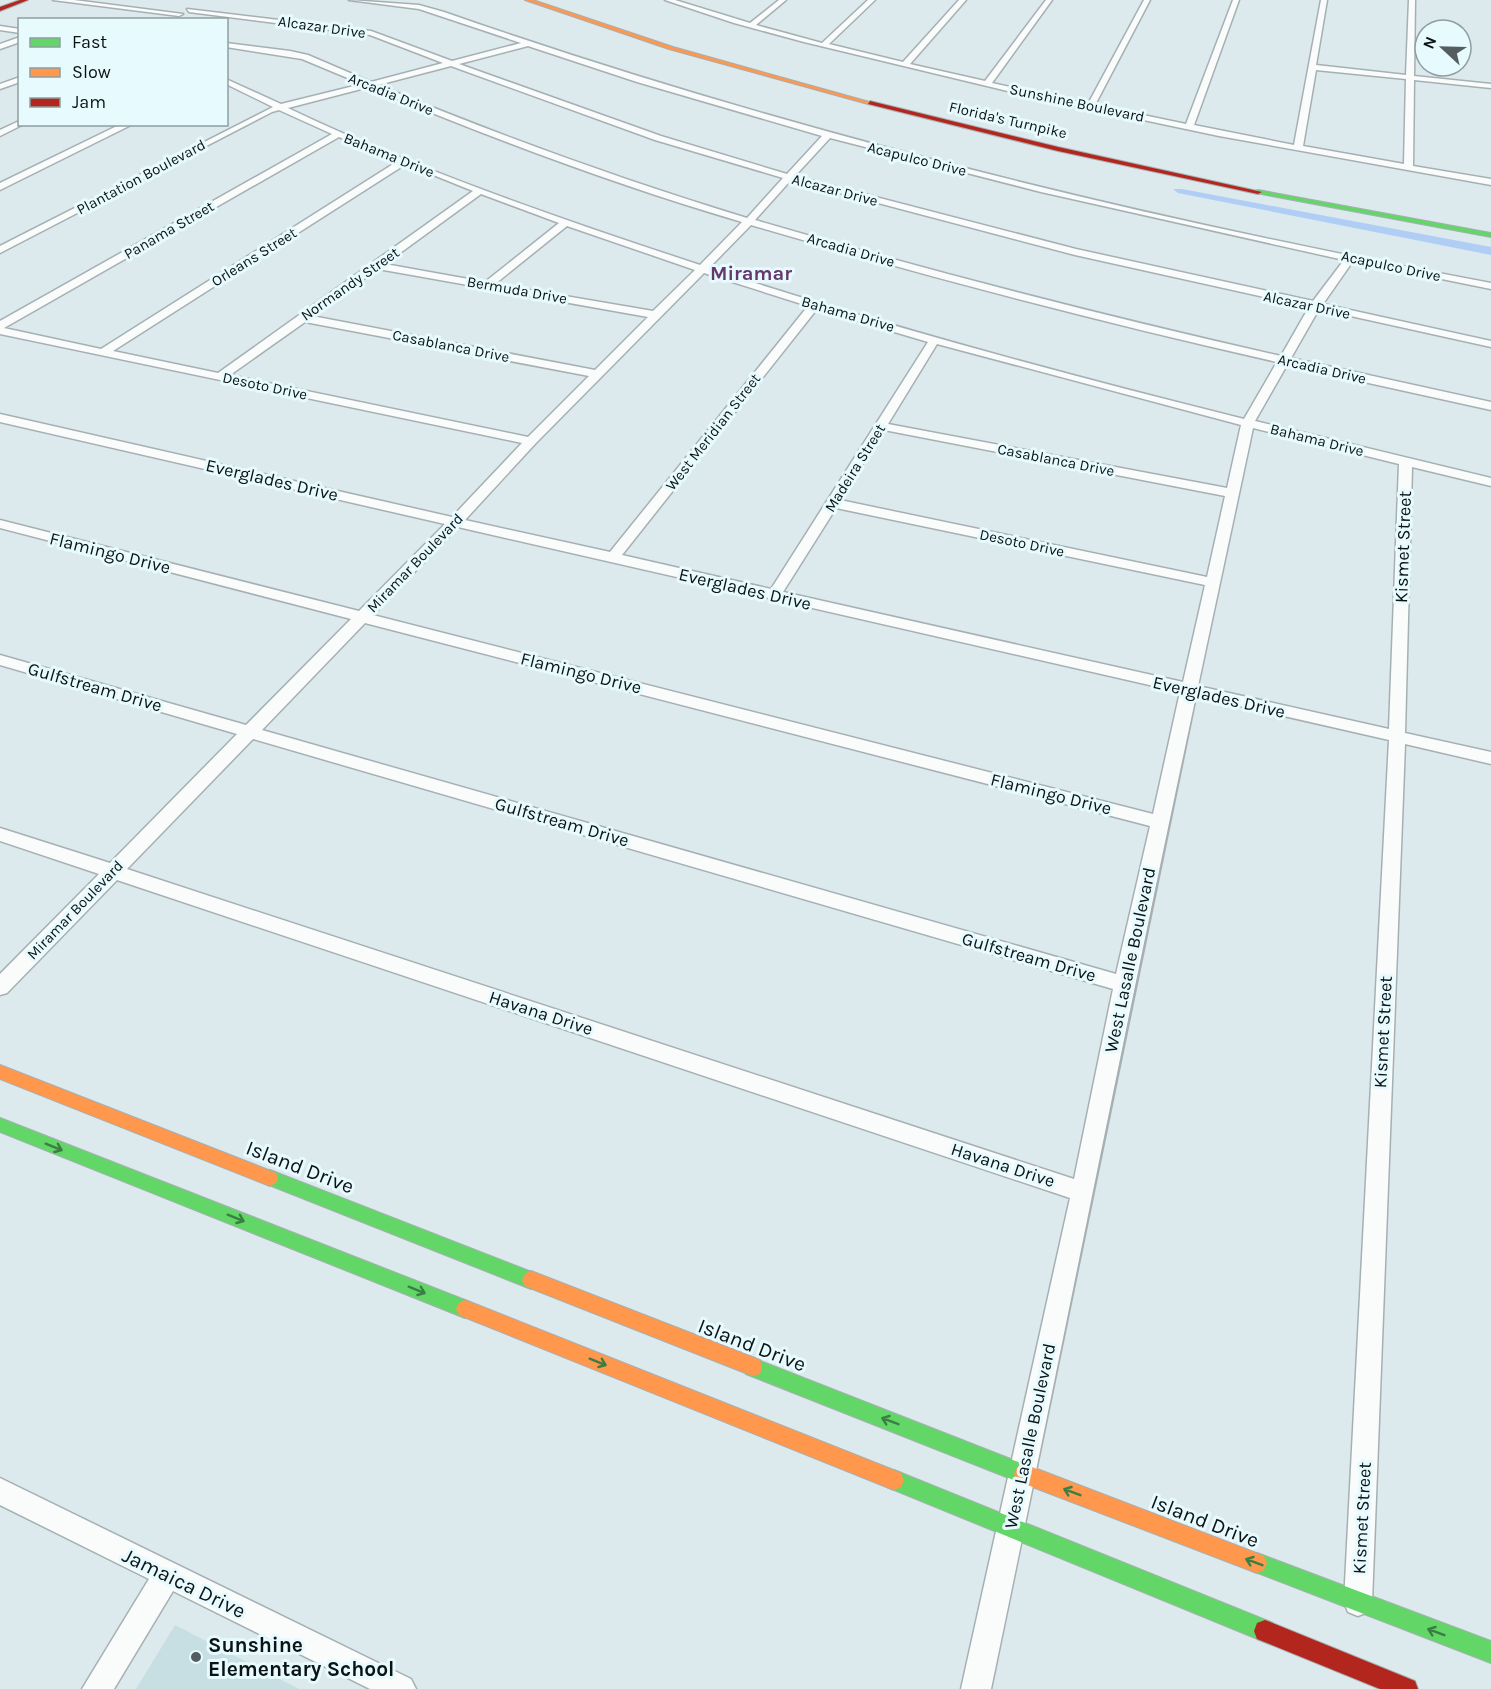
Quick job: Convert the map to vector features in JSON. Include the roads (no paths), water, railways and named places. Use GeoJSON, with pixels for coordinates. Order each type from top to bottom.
{"type":"FeatureCollection","features":[{"type":"Feature","properties":{"kind":"main road"},"geometry":{"type":"LineString","coordinates":[[0,6],[8,0]]}},
{"type":"Feature","properties":{"kind":"main road"},"geometry":{"type":"LineString","coordinates":[[0,6],[16,0]]}},
{"type":"Feature","properties":{"kind":"main road"},"geometry":{"type":"LineString","coordinates":[[0,6],[25,0]]}},
{"type":"Feature","properties":{"kind":"main road","name":"Florida's Turnpike"},"geometry":{"type":"LineString","coordinates":[[528,0],[720,63],[940,121],[1189,177],[1491,235]]}},
{"type":"Feature","properties":{"kind":"main road","name":"Florida's Turnpike"},"geometry":{"type":"LineString","coordinates":[[553,0],[722,54],[975,120],[1218,174],[1491,225]]}},
{"type":"Feature","properties":{"kind":"main road","name":"Island Drive"},"geometry":{"type":"LineString","coordinates":[[0,1072],[1023,1473],[1491,1652]]}},
{"type":"Feature","properties":{"kind":"main road"},"geometry":{"type":"LineString","coordinates":[[0,1125],[1011,1526],[1356,1679],[1407,1689]]}},
{"type":"Feature","properties":{"kind":"street"},"geometry":{"type":"LineString","coordinates":[[56,0],[179,14]]}},
{"type":"Feature","properties":{"kind":"street","name":"Acapulco Drive"},"geometry":{"type":"LineString","coordinates":[[352,0],[419,7],[442,13],[526,44],[732,110],[827,136],[1125,210],[1491,286]]}},
{"type":"Feature","properties":{"kind":"street","name":"Sunshine Boulevard"},"geometry":{"type":"LineString","coordinates":[[668,0],[752,25],[905,65],[1090,107],[1298,148],[1491,182]]}},
{"type":"Feature","properties":{"kind":"street"},"geometry":{"type":"LineString","coordinates":[[685,6],[694,0]]}},
{"type":"Feature","properties":{"kind":"street"},"geometry":{"type":"LineString","coordinates":[[752,25],[783,0]]}},
{"type":"Feature","properties":{"kind":"street"},"geometry":{"type":"LineString","coordinates":[[825,44],[872,0]]}},
{"type":"Feature","properties":{"kind":"street"},"geometry":{"type":"LineString","coordinates":[[905,65],[963,0]]}},
{"type":"Feature","properties":{"kind":"street"},"geometry":{"type":"LineString","coordinates":[[987,84],[1049,0]]}},
{"type":"Feature","properties":{"kind":"street"},"geometry":{"type":"LineString","coordinates":[[1090,107],[1147,0]]}},
{"type":"Feature","properties":{"kind":"street"},"geometry":{"type":"LineString","coordinates":[[1189,127],[1236,0]]}},
{"type":"Feature","properties":{"kind":"street"},"geometry":{"type":"LineString","coordinates":[[1298,148],[1324,0]]}},
{"type":"Feature","properties":{"kind":"street"},"geometry":{"type":"LineString","coordinates":[[1407,168],[1412,0]]}},
{"type":"Feature","properties":{"kind":"street"},"geometry":{"type":"LineString","coordinates":[[171,18],[204,3]]}},
{"type":"Feature","properties":{"kind":"street","name":"Alcazar Drive"},"geometry":{"type":"LineString","coordinates":[[189,10],[371,33],[449,64],[647,135],[789,177],[1075,252],[1315,307],[1491,344]]}},
{"type":"Feature","properties":{"kind":"street"},"geometry":{"type":"LineString","coordinates":[[0,28],[18,31]]}},
{"type":"Feature","properties":{"kind":"street"},"geometry":{"type":"LineString","coordinates":[[0,47],[18,40]]}},
{"type":"Feature","properties":{"kind":"street","name":"Plantation Boulevard"},"geometry":{"type":"LineString","coordinates":[[0,250],[269,110],[526,44]]}},
{"type":"Feature","properties":{"kind":"street","name":"Arcadia Drive"},"geometry":{"type":"LineString","coordinates":[[228,45],[298,55],[478,130],[578,165],[848,251],[1016,296],[1282,361],[1491,406]]}},
{"type":"Feature","properties":{"kind":"street"},"geometry":{"type":"LineString","coordinates":[[1311,67],[1491,86]]}},
{"type":"Feature","properties":{"kind":"street"},"geometry":{"type":"LineString","coordinates":[[0,87],[18,80]]}},
{"type":"Feature","properties":{"kind":"street","name":"Bahama Drive"},"geometry":{"type":"LineString","coordinates":[[228,82],[338,134],[480,191],[565,223],[814,305],[1248,422],[1491,482]]}},
{"type":"Feature","properties":{"kind":"street"},"geometry":{"type":"LineString","coordinates":[[0,133],[18,125]]}},
{"type":"Feature","properties":{"kind":"street"},"geometry":{"type":"LineString","coordinates":[[0,187],[125,126]]}},
{"type":"Feature","properties":{"kind":"street","name":"Panama Street"},"geometry":{"type":"LineString","coordinates":[[0,326],[338,134]]}},
{"type":"Feature","properties":{"kind":"street","name":"Miramar Boulevard"},"geometry":{"type":"LineString","coordinates":[[0,987],[455,522],[531,441],[750,220],[827,136]]}},
{"type":"Feature","properties":{"kind":"street","name":"Orleans Street"},"geometry":{"type":"LineString","coordinates":[[104,352],[405,162]]}},
{"type":"Feature","properties":{"kind":"street","name":"Normandy Street"},"geometry":{"type":"LineString","coordinates":[[220,377],[480,191]]}},
{"type":"Feature","properties":{"kind":"street"},"geometry":{"type":"LineString","coordinates":[[487,285],[565,223]]}},
{"type":"Feature","properties":{"kind":"street","name":"West Lasalle Boulevard"},"geometry":{"type":"LineString","coordinates":[[976,1689],[1083,1192],[1124,984],[1248,422],[1315,307],[1350,258]]}},
{"type":"Feature","properties":{"kind":"street","name":"Bermuda Drive"},"geometry":{"type":"LineString","coordinates":[[378,266],[656,315]]}},
{"type":"Feature","properties":{"kind":"street","name":"West Meridian Street"},"geometry":{"type":"LineString","coordinates":[[612,559],[814,305]]}},
{"type":"Feature","properties":{"kind":"street","name":"Casablanca Drive"},"geometry":{"type":"LineString","coordinates":[[303,318],[599,374]]}},
{"type":"Feature","properties":{"kind":"street","name":"Desoto Drive"},"geometry":{"type":"LineString","coordinates":[[0,331],[531,441]]}},
{"type":"Feature","properties":{"kind":"street","name":"Madeira Street"},"geometry":{"type":"LineString","coordinates":[[774,595],[935,339]]}},
{"type":"Feature","properties":{"kind":"street","name":"Everglades Drive"},"geometry":{"type":"LineString","coordinates":[[0,418],[1491,758]]}},
{"type":"Feature","properties":{"kind":"street","name":"Casablanca Drive"},"geometry":{"type":"LineString","coordinates":[[881,426],[1231,494]]}},
{"type":"Feature","properties":{"kind":"street","name":"Kismet Street"},"geometry":{"type":"LineString","coordinates":[[1358,1602],[1397,737],[1407,462]]}},
{"type":"Feature","properties":{"kind":"street","name":"Desoto Drive"},"geometry":{"type":"LineString","coordinates":[[833,503],[1211,582]]}},
{"type":"Feature","properties":{"kind":"street","name":"Flamingo Drive"},"geometry":{"type":"LineString","coordinates":[[0,524],[1161,822]]}},
{"type":"Feature","properties":{"kind":"street","name":"Gulfstream Drive"},"geometry":{"type":"LineString","coordinates":[[0,660],[1124,984]]}},
{"type":"Feature","properties":{"kind":"street","name":"Havana Drive"},"geometry":{"type":"LineString","coordinates":[[0,834],[1083,1192]]}},
{"type":"Feature","properties":{"kind":"street","name":"Jamaica Drive"},"geometry":{"type":"LineString","coordinates":[[0,1491],[401,1689]]}},
{"type":"Feature","properties":{"kind":"street"},"geometry":{"type":"LineString","coordinates":[[97,1689],[167,1575]]}},
{"type":"Feature","properties":{"kind":"water"},"geometry":{"type":"Polygon","coordinates":[[[1173,189],[1491,247],[1491,255],[1178,193],[1173,189]]]}},
{"type":"Feature","properties":{"kind":"place","name":"Sunshine Elementary School"},"geometry":{"type":"Point","coordinates":[196,1657]}},
{"type":"Feature","properties":{"kind":"district","name":"Miramar"},"geometry":{"type":"Point","coordinates":[751,273]}}]}
